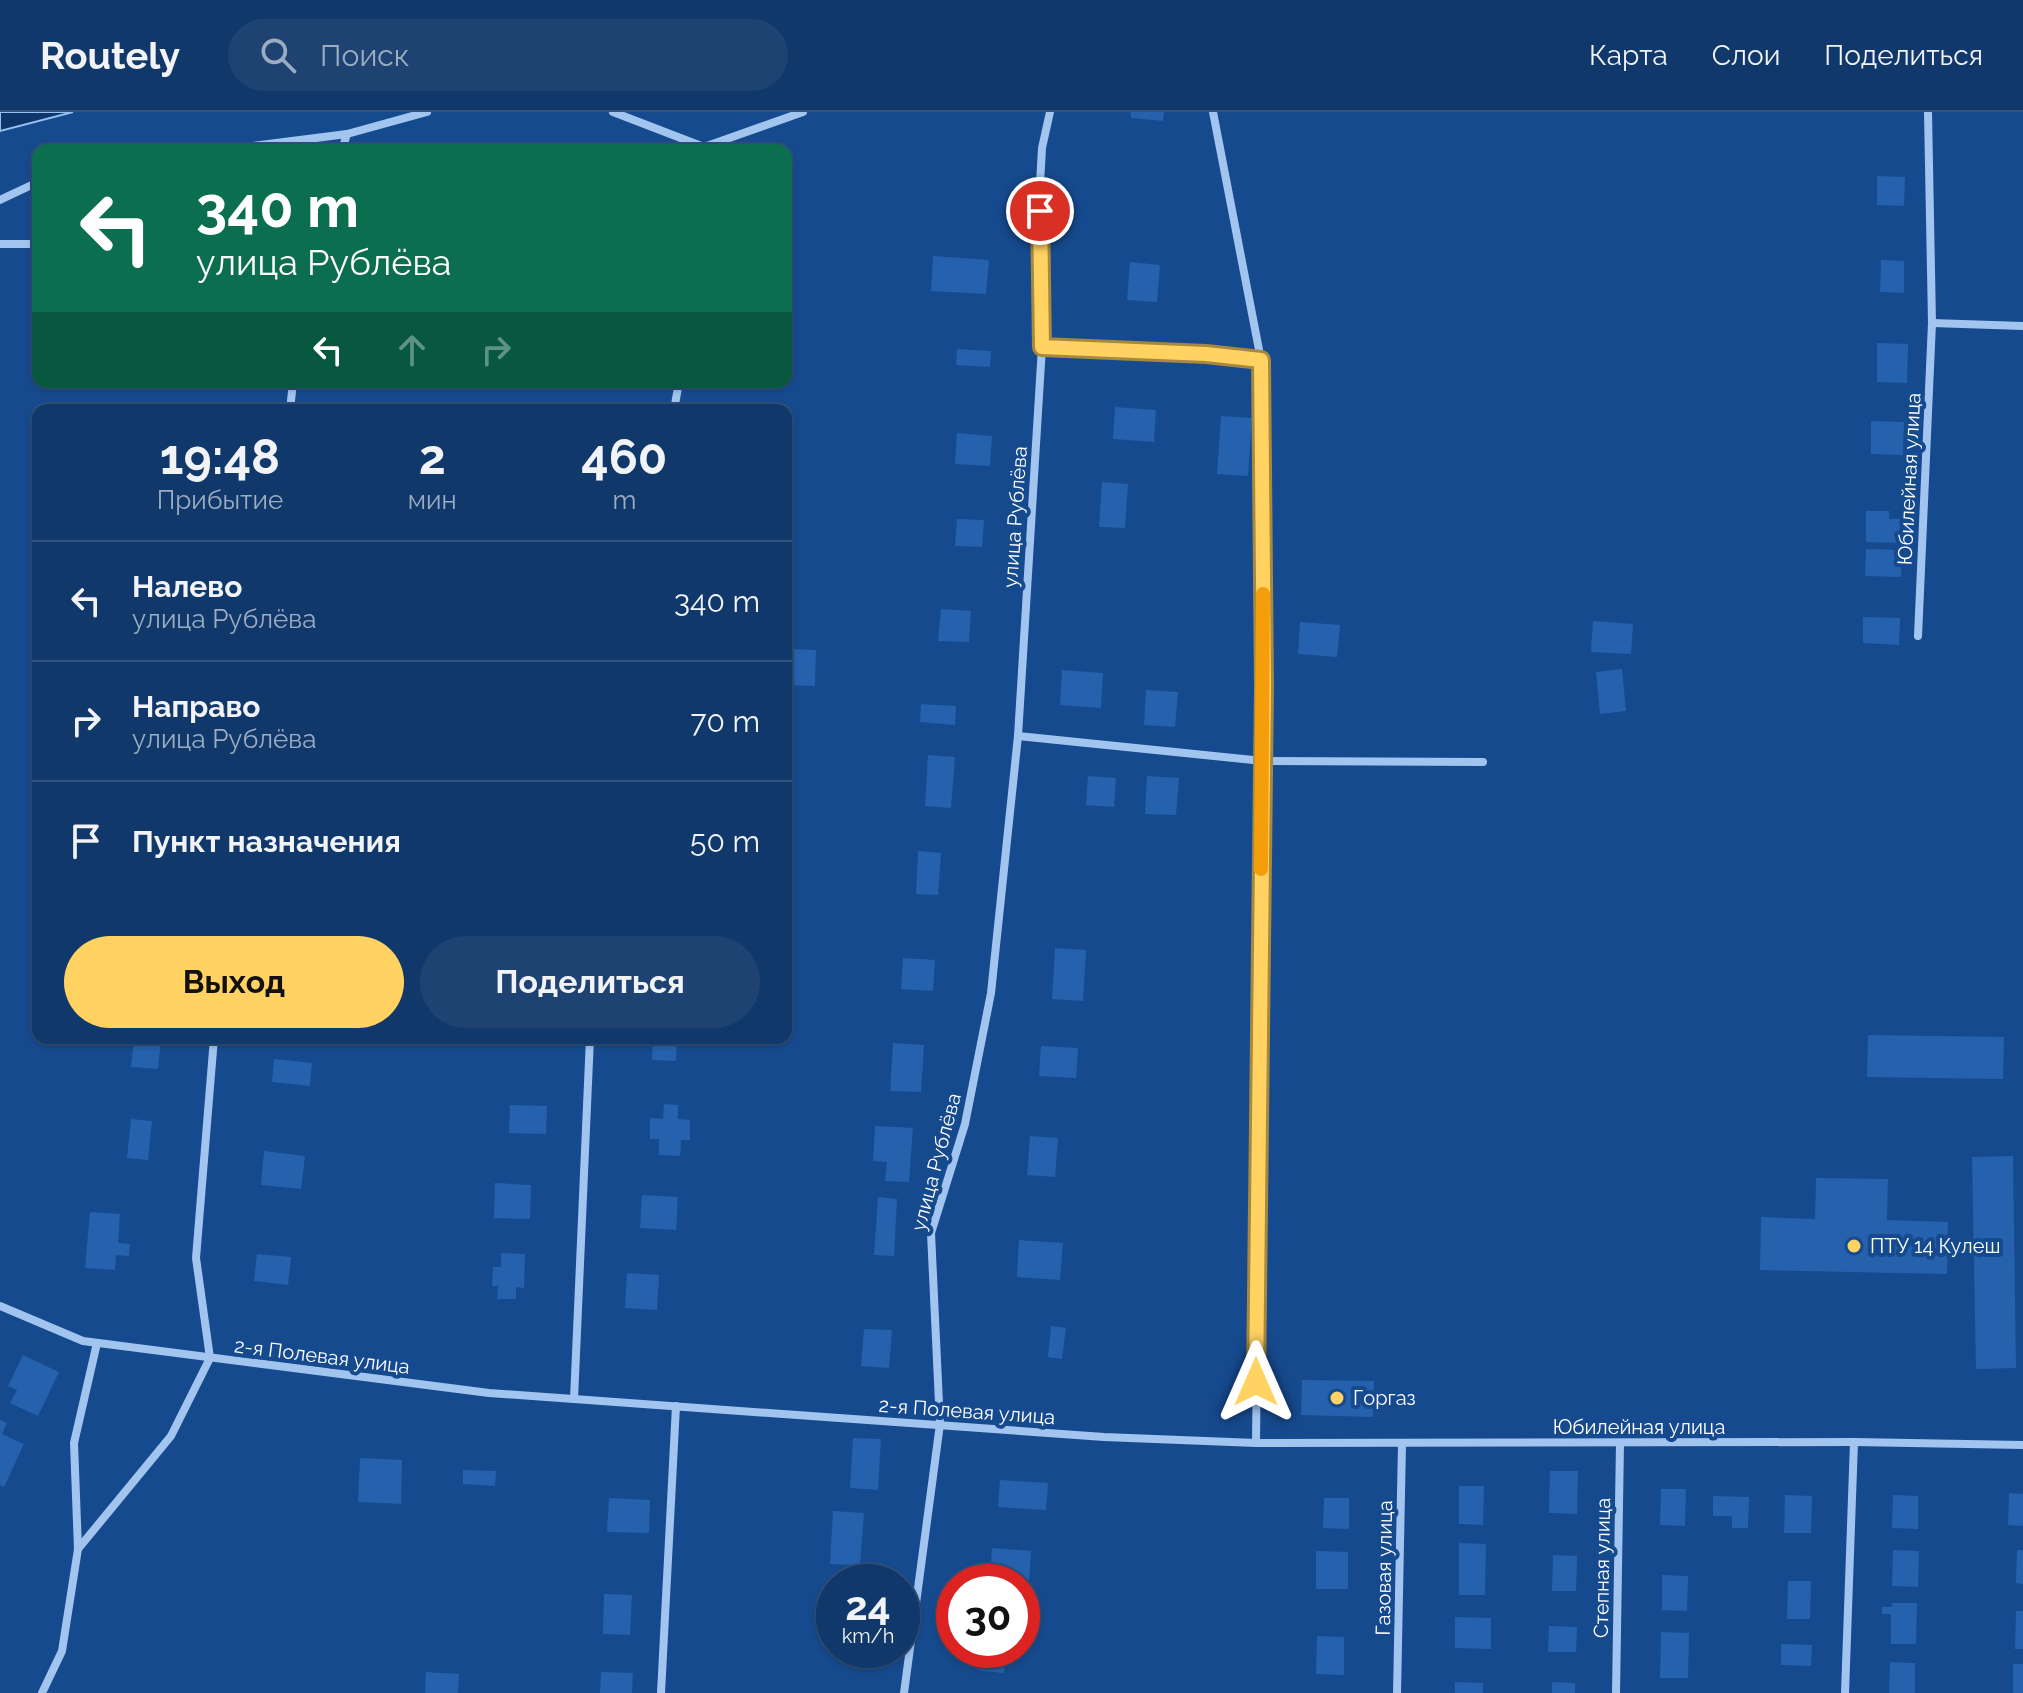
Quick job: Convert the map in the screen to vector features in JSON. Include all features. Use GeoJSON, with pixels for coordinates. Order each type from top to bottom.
{"type":"FeatureCollection","features":[{"type":"Feature","properties":{"kind":"street"},"geometry":{"type":"LineString","coordinates":[[269,144],[347,134],[427,112]]}},
{"type":"Feature","properties":{"kind":"street"},"geometry":{"type":"LineString","coordinates":[[613,112],[696,144]]}},
{"type":"Feature","properties":{"kind":"street"},"geometry":{"type":"LineString","coordinates":[[724,144],[803,112]]}},
{"type":"Feature","properties":{"kind":"street","name":"улица Рублёва"},"geometry":{"type":"LineString","coordinates":[[904,1693],[940,1424],[931,1233],[965,1124],[991,993],[1018,736],[1042,347],[1040,184],[1042,148],[1050,112]]}},
{"type":"Feature","properties":{"kind":"street"},"geometry":{"type":"LineString","coordinates":[[1213,112],[1261,360],[1263,761],[1256,1443]]}},
{"type":"Feature","properties":{"kind":"street","name":"Юбилейная улица"},"geometry":{"type":"LineString","coordinates":[[1918,636],[1932,323],[1928,112]]}},
{"type":"Feature","properties":{"kind":"street"},"geometry":{"type":"LineString","coordinates":[[344,144],[347,134]]}},
{"type":"Feature","properties":{"kind":"street"},"geometry":{"type":"LineString","coordinates":[[0,200],[32,185]]}},
{"type":"Feature","properties":{"kind":"street"},"geometry":{"type":"LineString","coordinates":[[0,244],[32,244]]}},
{"type":"Feature","properties":{"kind":"street"},"geometry":{"type":"LineString","coordinates":[[1932,323],[2023,326]]}},
{"type":"Feature","properties":{"kind":"street"},"geometry":{"type":"LineString","coordinates":[[1042,347],[1206,354],[1261,360]]}},
{"type":"Feature","properties":{"kind":"street"},"geometry":{"type":"LineString","coordinates":[[1018,736],[1263,761],[1483,762]]}},
{"type":"Feature","properties":{"kind":"street","name":"2-я Полевая улица"},"geometry":{"type":"LineString","coordinates":[[78,1549],[171,1436],[210,1358],[196,1258],[214,1044]]}},
{"type":"Feature","properties":{"kind":"street"},"geometry":{"type":"LineString","coordinates":[[574,1399],[590,1044]]}},
{"type":"Feature","properties":{"kind":"street","name":"2-я Полевая улица"},"geometry":{"type":"LineString","coordinates":[[0,1306],[83,1341],[489,1393],[1104,1437],[1256,1443]]}},
{"type":"Feature","properties":{"kind":"street"},"geometry":{"type":"LineString","coordinates":[[42,1693],[62,1651],[78,1549],[74,1443],[97,1343]]}},
{"type":"Feature","properties":{"kind":"street"},"geometry":{"type":"LineString","coordinates":[[661,1693],[676,1406]]}},
{"type":"Feature","properties":{"kind":"street"},"geometry":{"type":"LineString","coordinates":[[1845,1693],[1854,1442]]}},
{"type":"Feature","properties":{"kind":"street","name":"Юбилейная улица"},"geometry":{"type":"LineString","coordinates":[[1256,1443],[1854,1442],[2023,1445]]}},
{"type":"Feature","properties":{"kind":"street","name":"Степная улица"},"geometry":{"type":"LineString","coordinates":[[1616,1693],[1620,1443]]}},
{"type":"Feature","properties":{"kind":"street","name":"Газовая улица"},"geometry":{"type":"LineString","coordinates":[[1397,1693],[1402,1444]]}},
{"type":"Feature","properties":{"kind":"water"},"geometry":{"type":"Polygon","coordinates":[[[0,112],[73,112],[0,131],[0,112]]]}},
{"type":"Feature","properties":{"kind":"building"},"geometry":{"type":"Polygon","coordinates":[[[1131,112],[1164,112],[1163,121],[1131,118],[1131,112]]]}},
{"type":"Feature","properties":{"kind":"building"},"geometry":{"type":"Polygon","coordinates":[[[1877,176],[1905,177],[1904,206],[1877,205],[1877,176]]]}},
{"type":"Feature","properties":{"kind":"building"},"geometry":{"type":"Polygon","coordinates":[[[933,256],[989,260],[986,294],[931,291],[933,256]]]}},
{"type":"Feature","properties":{"kind":"building"},"geometry":{"type":"Polygon","coordinates":[[[1881,260],[1904,261],[1904,293],[1880,292],[1881,260]]]}},
{"type":"Feature","properties":{"kind":"building"},"geometry":{"type":"Polygon","coordinates":[[[1130,262],[1160,265],[1157,302],[1127,300],[1130,262]]]}},
{"type":"Feature","properties":{"kind":"building"},"geometry":{"type":"Polygon","coordinates":[[[1877,343],[1908,344],[1907,383],[1877,382],[1877,343]]]}},
{"type":"Feature","properties":{"kind":"building"},"geometry":{"type":"Polygon","coordinates":[[[957,349],[991,351],[990,367],[956,365],[957,349]]]}},
{"type":"Feature","properties":{"kind":"building"},"geometry":{"type":"Polygon","coordinates":[[[1115,407],[1156,410],[1154,442],[1113,439],[1115,407]]]}},
{"type":"Feature","properties":{"kind":"building"},"geometry":{"type":"Polygon","coordinates":[[[1221,416],[1252,418],[1248,476],[1217,474],[1221,416]]]}},
{"type":"Feature","properties":{"kind":"building"},"geometry":{"type":"Polygon","coordinates":[[[1871,421],[1904,422],[1903,455],[1871,454],[1871,421]]]}},
{"type":"Feature","properties":{"kind":"building"},"geometry":{"type":"Polygon","coordinates":[[[957,433],[992,436],[990,466],[955,464],[957,433]]]}},
{"type":"Feature","properties":{"kind":"building"},"geometry":{"type":"Polygon","coordinates":[[[1102,482],[1128,484],[1125,528],[1099,527],[1102,482]]]}},
{"type":"Feature","properties":{"kind":"building"},"geometry":{"type":"Polygon","coordinates":[[[1866,511],[1889,511],[1889,519],[1901,519],[1900,543],[1866,542],[1866,511]]]}},
{"type":"Feature","properties":{"kind":"building"},"geometry":{"type":"Polygon","coordinates":[[[957,519],[984,520],[982,547],[955,546],[957,519]]]}},
{"type":"Feature","properties":{"kind":"building"},"geometry":{"type":"Polygon","coordinates":[[[1866,549],[1902,550],[1901,577],[1865,576],[1866,549]]]}},
{"type":"Feature","properties":{"kind":"building"},"geometry":{"type":"Polygon","coordinates":[[[941,609],[971,611],[969,642],[938,641],[941,609]]]}},
{"type":"Feature","properties":{"kind":"building"},"geometry":{"type":"Polygon","coordinates":[[[1863,617],[1900,618],[1899,645],[1863,643],[1863,617]]]}},
{"type":"Feature","properties":{"kind":"building"},"geometry":{"type":"Polygon","coordinates":[[[1593,621],[1633,624],[1631,654],[1591,652],[1593,621]]]}},
{"type":"Feature","properties":{"kind":"building"},"geometry":{"type":"Polygon","coordinates":[[[1300,622],[1340,625],[1337,657],[1298,654],[1300,622]]]}},
{"type":"Feature","properties":{"kind":"building"},"geometry":{"type":"Polygon","coordinates":[[[792,649],[816,650],[815,686],[792,685],[792,649]]]}},
{"type":"Feature","properties":{"kind":"building"},"geometry":{"type":"Polygon","coordinates":[[[1622,669],[1626,711],[1600,714],[1596,672],[1622,669]]]}},
{"type":"Feature","properties":{"kind":"building"},"geometry":{"type":"Polygon","coordinates":[[[1062,670],[1103,673],[1101,708],[1060,705],[1062,670]]]}},
{"type":"Feature","properties":{"kind":"building"},"geometry":{"type":"Polygon","coordinates":[[[1146,690],[1178,692],[1175,727],[1144,725],[1146,690]]]}},
{"type":"Feature","properties":{"kind":"building"},"geometry":{"type":"Polygon","coordinates":[[[921,704],[956,706],[955,725],[920,722],[921,704]]]}},
{"type":"Feature","properties":{"kind":"building"},"geometry":{"type":"Polygon","coordinates":[[[928,755],[955,757],[951,808],[925,806],[928,755]]]}},
{"type":"Feature","properties":{"kind":"building"},"geometry":{"type":"Polygon","coordinates":[[[1088,776],[1116,778],[1114,807],[1086,805],[1088,776]]]}},
{"type":"Feature","properties":{"kind":"building"},"geometry":{"type":"Polygon","coordinates":[[[1147,776],[1179,778],[1176,815],[1145,814],[1147,776]]]}},
{"type":"Feature","properties":{"kind":"building"},"geometry":{"type":"Polygon","coordinates":[[[918,851],[941,853],[938,895],[916,894],[918,851]]]}},
{"type":"Feature","properties":{"kind":"building"},"geometry":{"type":"Polygon","coordinates":[[[1055,948],[1086,950],[1083,1001],[1052,999],[1055,948]]]}},
{"type":"Feature","properties":{"kind":"building"},"geometry":{"type":"Polygon","coordinates":[[[903,958],[935,960],[933,991],[901,989],[903,958]]]}},
{"type":"Feature","properties":{"kind":"building"},"geometry":{"type":"Polygon","coordinates":[[[1868,1035],[2004,1037],[2003,1079],[1867,1077],[1868,1035]]]}},
{"type":"Feature","properties":{"kind":"building"},"geometry":{"type":"Polygon","coordinates":[[[893,1043],[924,1045],[921,1092],[890,1091],[893,1043]]]}},
{"type":"Feature","properties":{"kind":"building"},"geometry":{"type":"Polygon","coordinates":[[[133,1044],[160,1044],[158,1069],[131,1067],[133,1044]]]}},
{"type":"Feature","properties":{"kind":"building"},"geometry":{"type":"Polygon","coordinates":[[[653,1044],[677,1044],[676,1061],[652,1060],[653,1044]]]}},
{"type":"Feature","properties":{"kind":"building"},"geometry":{"type":"Polygon","coordinates":[[[1041,1046],[1078,1048],[1076,1078],[1039,1076],[1041,1046]]]}},
{"type":"Feature","properties":{"kind":"building"},"geometry":{"type":"Polygon","coordinates":[[[274,1059],[312,1063],[310,1086],[272,1082],[274,1059]]]}},
{"type":"Feature","properties":{"kind":"building"},"geometry":{"type":"Polygon","coordinates":[[[664,1104],[678,1105],[678,1119],[690,1120],[690,1140],[681,1140],[680,1156],[659,1155],[659,1139],[650,1139],[650,1118],[663,1119],[664,1104]]]}},
{"type":"Feature","properties":{"kind":"building"},"geometry":{"type":"Polygon","coordinates":[[[510,1105],[547,1106],[546,1134],[509,1133],[510,1105]]]}},
{"type":"Feature","properties":{"kind":"building"},"geometry":{"type":"Polygon","coordinates":[[[131,1119],[152,1121],[148,1160],[127,1158],[131,1119]]]}},
{"type":"Feature","properties":{"kind":"building"},"geometry":{"type":"Polygon","coordinates":[[[875,1126],[913,1128],[909,1182],[885,1181],[887,1162],[873,1161],[875,1126]]]}},
{"type":"Feature","properties":{"kind":"building"},"geometry":{"type":"Polygon","coordinates":[[[1030,1136],[1058,1138],[1055,1177],[1027,1175],[1030,1136]]]}},
{"type":"Feature","properties":{"kind":"building"},"geometry":{"type":"Polygon","coordinates":[[[264,1151],[305,1156],[301,1189],[261,1185],[264,1151]]]}},
{"type":"Feature","properties":{"kind":"building"},"geometry":{"type":"Polygon","coordinates":[[[2013,1156],[2016,1368],[1976,1369],[1972,1157],[2013,1156]]]}},
{"type":"Feature","properties":{"kind":"building","name":"ПТУ 14 Кулеш"},"geometry":{"type":"Polygon","coordinates":[[[1816,1178],[1888,1179],[1887,1220],[1948,1222],[1947,1274],[1760,1270],[1761,1217],[1815,1219],[1816,1178]]]}},
{"type":"Feature","properties":{"kind":"building"},"geometry":{"type":"Polygon","coordinates":[[[495,1183],[531,1185],[530,1219],[494,1218],[495,1183]]]}},
{"type":"Feature","properties":{"kind":"building"},"geometry":{"type":"Polygon","coordinates":[[[642,1195],[678,1197],[676,1230],[640,1228],[642,1195]]]}},
{"type":"Feature","properties":{"kind":"building"},"geometry":{"type":"Polygon","coordinates":[[[878,1197],[897,1199],[894,1256],[874,1255],[878,1197]]]}},
{"type":"Feature","properties":{"kind":"building"},"geometry":{"type":"Polygon","coordinates":[[[90,1212],[120,1214],[118,1243],[130,1244],[129,1256],[116,1255],[115,1270],[85,1268],[90,1212]]]}},
{"type":"Feature","properties":{"kind":"building"},"geometry":{"type":"Polygon","coordinates":[[[1019,1240],[1063,1243],[1060,1280],[1017,1277],[1019,1240]]]}},
{"type":"Feature","properties":{"kind":"building"},"geometry":{"type":"Polygon","coordinates":[[[501,1253],[525,1254],[524,1288],[516,1287],[516,1299],[497,1299],[498,1286],[492,1286],[493,1267],[501,1267],[501,1253]]]}},
{"type":"Feature","properties":{"kind":"building"},"geometry":{"type":"Polygon","coordinates":[[[257,1254],[291,1257],[288,1285],[254,1281],[257,1254]]]}},
{"type":"Feature","properties":{"kind":"building"},"geometry":{"type":"Polygon","coordinates":[[[627,1273],[659,1275],[657,1310],[625,1308],[627,1273]]]}},
{"type":"Feature","properties":{"kind":"building"},"geometry":{"type":"Polygon","coordinates":[[[1051,1326],[1066,1328],[1062,1359],[1048,1357],[1051,1326]]]}},
{"type":"Feature","properties":{"kind":"building"},"geometry":{"type":"Polygon","coordinates":[[[864,1329],[892,1330],[889,1368],[861,1366],[864,1329]]]}},
{"type":"Feature","properties":{"kind":"building"},"geometry":{"type":"Polygon","coordinates":[[[23,1355],[59,1372],[38,1416],[10,1403],[17,1390],[8,1386],[23,1355]]]}},
{"type":"Feature","properties":{"kind":"building","name":"Горгаз"},"geometry":{"type":"Polygon","coordinates":[[[1302,1380],[1374,1381],[1373,1417],[1301,1415],[1302,1380]]]}},
{"type":"Feature","properties":{"kind":"building"},"geometry":{"type":"Polygon","coordinates":[[[0,1420],[7,1423],[2,1434],[24,1444],[4,1487],[0,1485],[0,1420]]]}},
{"type":"Feature","properties":{"kind":"building"},"geometry":{"type":"Polygon","coordinates":[[[853,1438],[881,1439],[878,1490],[850,1488],[853,1438]]]}},
{"type":"Feature","properties":{"kind":"building"},"geometry":{"type":"Polygon","coordinates":[[[360,1458],[402,1460],[401,1504],[358,1502],[360,1458]]]}},
{"type":"Feature","properties":{"kind":"building"},"geometry":{"type":"Polygon","coordinates":[[[463,1470],[496,1471],[495,1486],[463,1484],[463,1470]]]}},
{"type":"Feature","properties":{"kind":"building"},"geometry":{"type":"Polygon","coordinates":[[[1550,1471],[1578,1471],[1577,1514],[1549,1513],[1550,1471]]]}},
{"type":"Feature","properties":{"kind":"building"},"geometry":{"type":"Polygon","coordinates":[[[1000,1480],[1048,1483],[1046,1510],[998,1507],[1000,1480]]]}},
{"type":"Feature","properties":{"kind":"building"},"geometry":{"type":"Polygon","coordinates":[[[1459,1486],[1484,1486],[1483,1525],[1459,1524],[1459,1486]]]}},
{"type":"Feature","properties":{"kind":"building"},"geometry":{"type":"Polygon","coordinates":[[[1661,1489],[1686,1489],[1685,1526],[1660,1525],[1661,1489]]]}},
{"type":"Feature","properties":{"kind":"building"},"geometry":{"type":"Polygon","coordinates":[[[2009,1493],[2023,1494],[2023,1526],[2008,1525],[2009,1493]]]}},
{"type":"Feature","properties":{"kind":"building"},"geometry":{"type":"Polygon","coordinates":[[[1785,1495],[1812,1496],[1811,1533],[1784,1533],[1785,1495]]]}},
{"type":"Feature","properties":{"kind":"building"},"geometry":{"type":"Polygon","coordinates":[[[1893,1495],[1918,1496],[1918,1529],[1892,1528],[1893,1495]]]}},
{"type":"Feature","properties":{"kind":"building"},"geometry":{"type":"Polygon","coordinates":[[[1713,1496],[1749,1497],[1748,1528],[1732,1528],[1732,1516],[1713,1516],[1713,1496]]]}},
{"type":"Feature","properties":{"kind":"building"},"geometry":{"type":"Polygon","coordinates":[[[609,1498],[650,1500],[649,1533],[607,1532],[609,1498]]]}},
{"type":"Feature","properties":{"kind":"building"},"geometry":{"type":"Polygon","coordinates":[[[1324,1498],[1349,1498],[1349,1529],[1323,1528],[1324,1498]]]}},
{"type":"Feature","properties":{"kind":"building"},"geometry":{"type":"Polygon","coordinates":[[[833,1511],[864,1513],[860,1564],[830,1564],[833,1511]]]}},
{"type":"Feature","properties":{"kind":"building"},"geometry":{"type":"Polygon","coordinates":[[[1459,1543],[1486,1544],[1485,1595],[1459,1595],[1459,1543]]]}},
{"type":"Feature","properties":{"kind":"building"},"geometry":{"type":"Polygon","coordinates":[[[992,1548],[1031,1551],[1030,1564],[991,1564],[992,1548]]]}},
{"type":"Feature","properties":{"kind":"building"},"geometry":{"type":"Polygon","coordinates":[[[1893,1550],[1919,1551],[1918,1587],[1892,1586],[1893,1550]]]}},
{"type":"Feature","properties":{"kind":"building"},"geometry":{"type":"Polygon","coordinates":[[[2017,1550],[2023,1550],[2023,1584],[2016,1583],[2017,1550]]]}},
{"type":"Feature","properties":{"kind":"building"},"geometry":{"type":"Polygon","coordinates":[[[1316,1551],[1348,1552],[1348,1589],[1316,1589],[1316,1551]]]}},
{"type":"Feature","properties":{"kind":"building"},"geometry":{"type":"Polygon","coordinates":[[[1553,1555],[1577,1556],[1576,1591],[1552,1591],[1553,1555]]]}},
{"type":"Feature","properties":{"kind":"building"},"geometry":{"type":"Polygon","coordinates":[[[1662,1575],[1688,1576],[1687,1611],[1662,1610],[1662,1575]]]}},
{"type":"Feature","properties":{"kind":"building"},"geometry":{"type":"Polygon","coordinates":[[[1788,1581],[1811,1581],[1810,1619],[1787,1619],[1788,1581]]]}},
{"type":"Feature","properties":{"kind":"building"},"geometry":{"type":"Polygon","coordinates":[[[604,1594],[632,1595],[630,1635],[603,1634],[604,1594]]]}},
{"type":"Feature","properties":{"kind":"building"},"geometry":{"type":"Polygon","coordinates":[[[1892,1603],[1917,1603],[1916,1644],[1891,1644],[1891,1614],[1882,1614],[1882,1607],[1892,1607],[1892,1603]]]}},
{"type":"Feature","properties":{"kind":"building"},"geometry":{"type":"Polygon","coordinates":[[[2016,1611],[2023,1611],[2023,1649],[2015,1649],[2016,1611]]]}},
{"type":"Feature","properties":{"kind":"building"},"geometry":{"type":"Polygon","coordinates":[[[1455,1617],[1491,1618],[1491,1649],[1455,1648],[1455,1617]]]}},
{"type":"Feature","properties":{"kind":"building"},"geometry":{"type":"Polygon","coordinates":[[[1549,1626],[1577,1627],[1576,1652],[1548,1652],[1549,1626]]]}},
{"type":"Feature","properties":{"kind":"building"},"geometry":{"type":"Polygon","coordinates":[[[1661,1632],[1689,1633],[1688,1678],[1660,1678],[1661,1632]]]}},
{"type":"Feature","properties":{"kind":"building"},"geometry":{"type":"Polygon","coordinates":[[[1317,1636],[1344,1637],[1344,1675],[1316,1674],[1317,1636]]]}},
{"type":"Feature","properties":{"kind":"building"},"geometry":{"type":"Polygon","coordinates":[[[1781,1644],[1812,1645],[1811,1666],[1781,1665],[1781,1644]]]}},
{"type":"Feature","properties":{"kind":"building"},"geometry":{"type":"Polygon","coordinates":[[[1890,1662],[1915,1663],[1915,1693],[1889,1693],[1890,1662]]]}},
{"type":"Feature","properties":{"kind":"building"},"geometry":{"type":"Polygon","coordinates":[[[2013,1664],[2023,1664],[2023,1693],[2013,1693],[2013,1664]]]}},
{"type":"Feature","properties":{"kind":"building"},"geometry":{"type":"Polygon","coordinates":[[[980,1668],[1004,1668],[1004,1673],[980,1671],[980,1668]]]}},
{"type":"Feature","properties":{"kind":"building"},"geometry":{"type":"Polygon","coordinates":[[[426,1672],[459,1674],[458,1693],[425,1693],[426,1672]]]}},
{"type":"Feature","properties":{"kind":"building"},"geometry":{"type":"Polygon","coordinates":[[[601,1672],[633,1673],[632,1693],[600,1693],[601,1672]]]}},
{"type":"Feature","properties":{"kind":"building"},"geometry":{"type":"Polygon","coordinates":[[[1455,1682],[1483,1683],[1483,1693],[1455,1693],[1455,1682]]]}},
{"type":"Feature","properties":{"kind":"building"},"geometry":{"type":"Polygon","coordinates":[[[1552,1682],[1575,1683],[1575,1693],[1552,1693],[1552,1682]]]}},
{"type":"Feature","properties":{"kind":"slow traffic"},"geometry":{"type":"LineString","coordinates":[[1261,869],[1263,594]]}},
{"type":"Feature","properties":{"kind":"place","name":"ПТУ 14 Кулеш"},"geometry":{"type":"Point","coordinates":[1854,1246]}},
{"type":"Feature","properties":{"kind":"place","name":"Горгаз"},"geometry":{"type":"Point","coordinates":[1337,1398]}},
{"type":"Feature","properties":{"kind":"route"},"geometry":{"type":"LineString","coordinates":[[1040,211],[1042,347],[1206,354],[1261,360],[1264,686],[1256,1382]]}}]}
